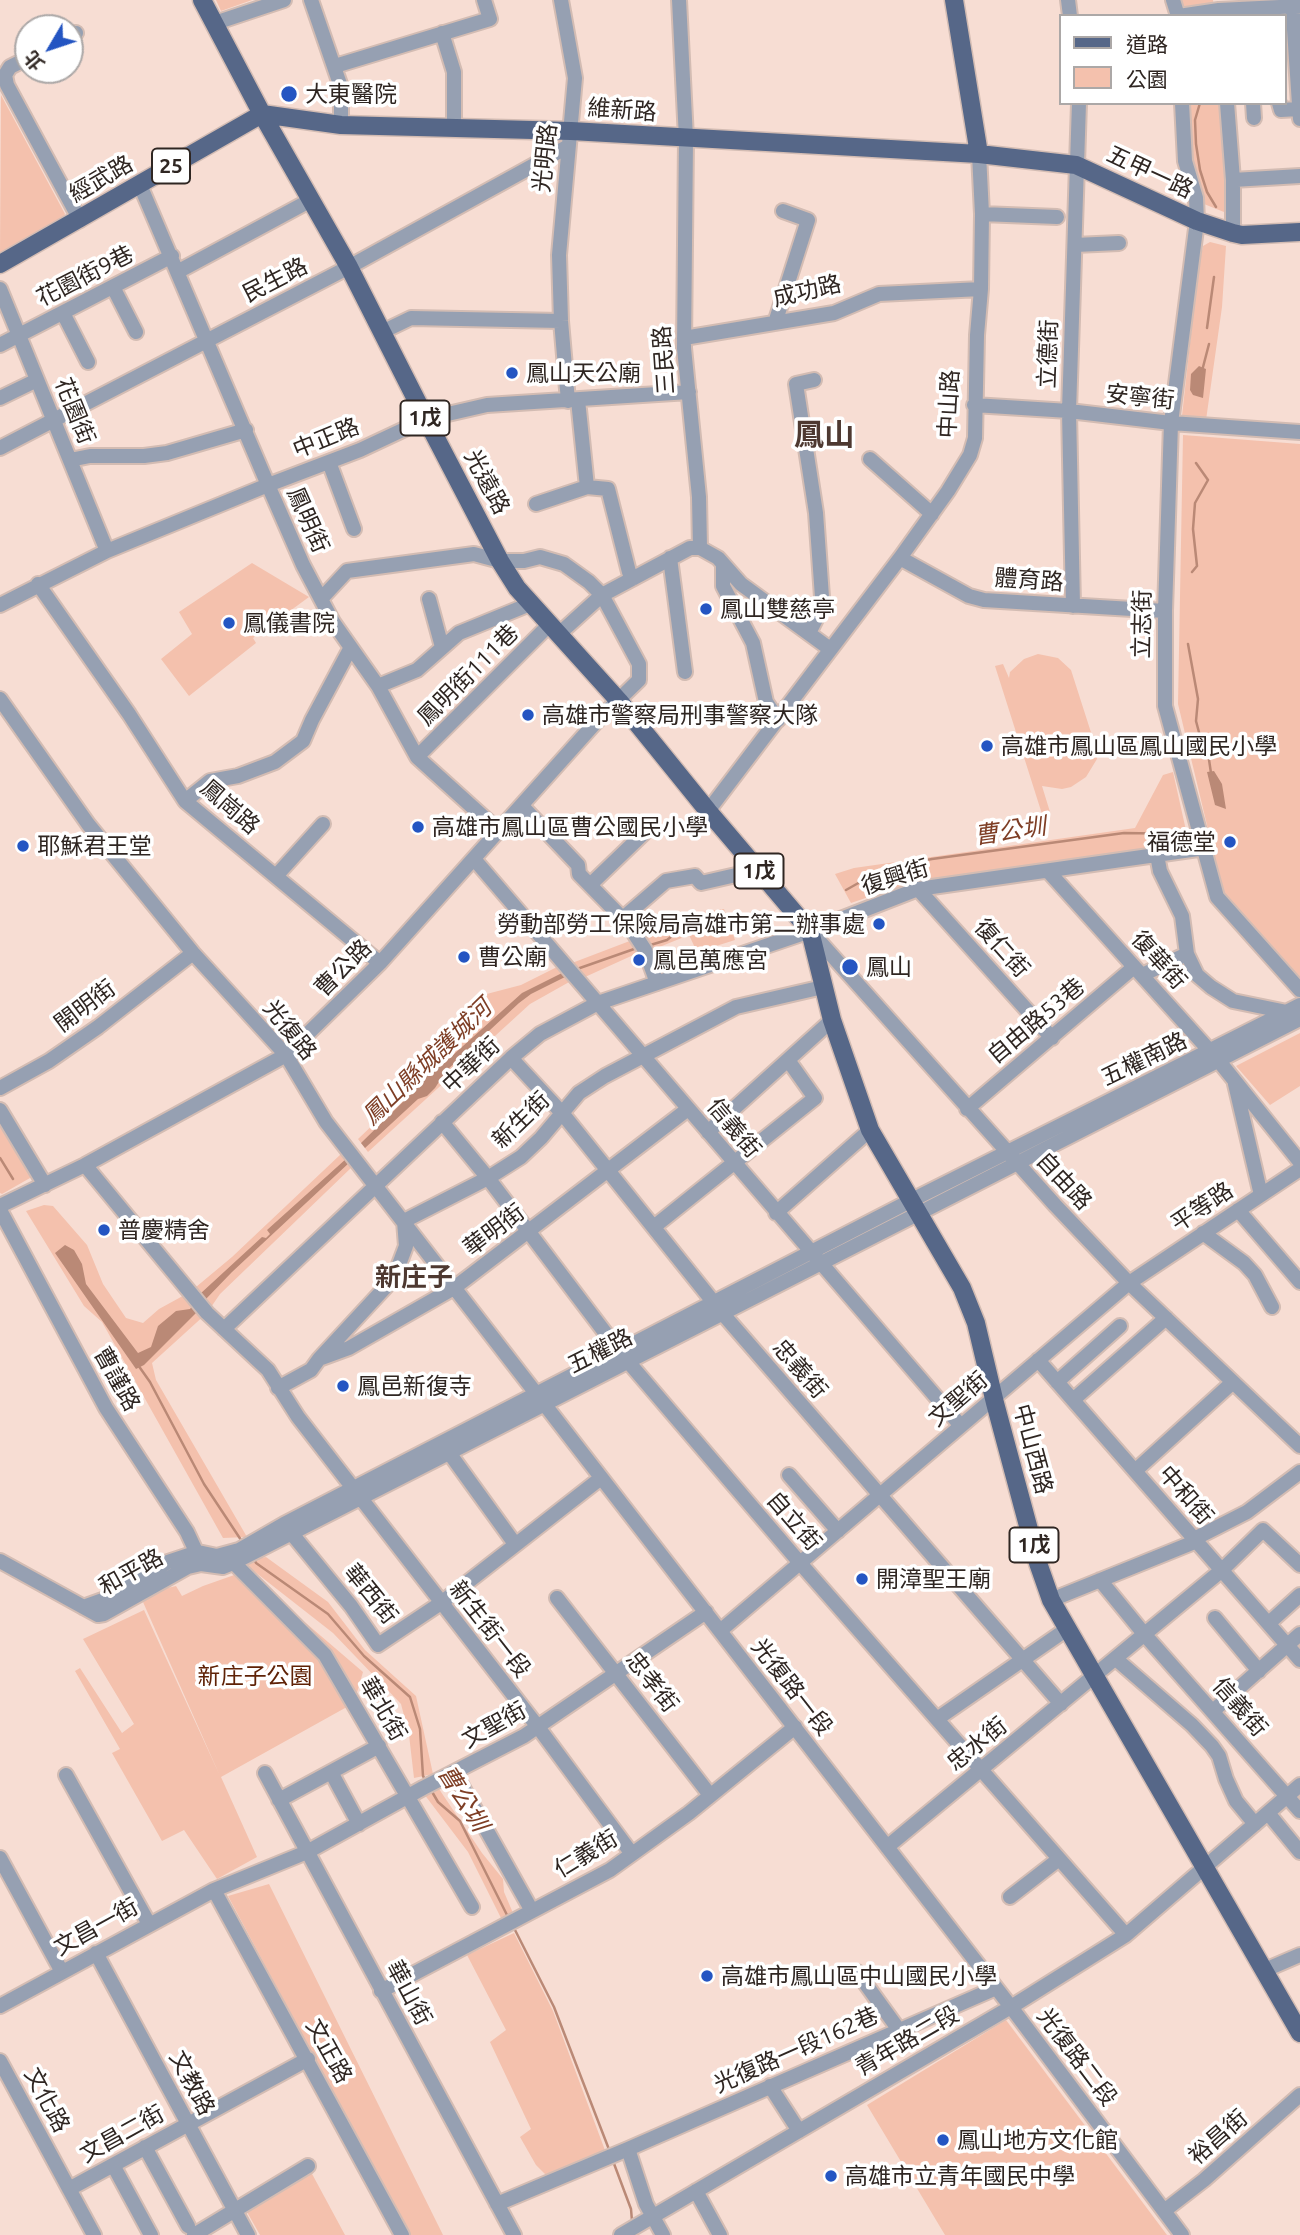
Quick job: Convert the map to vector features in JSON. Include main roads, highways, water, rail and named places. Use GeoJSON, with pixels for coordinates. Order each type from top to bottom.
{"type":"FeatureCollection","features":[{"type":"Feature","properties":{"kind":"main road","name":"光遠路"},"geometry":{"type":"LineString","coordinates":[[202,0],[262,114],[349,267],[500,561],[517,588],[619,701],[810,931]]}},
{"type":"Feature","properties":{"kind":"main road","name":"中山路"},"geometry":{"type":"LineString","coordinates":[[954,0],[979,154]]}},
{"type":"Feature","properties":{"kind":"main road","name":"維新路"},"geometry":{"type":"LineString","coordinates":[[262,114],[341,125],[454,128],[569,139],[686,138],[979,154]]}},
{"type":"Feature","properties":{"kind":"main road","name":"經武路"},"geometry":{"type":"LineString","coordinates":[[0,264],[262,114]]}},
{"type":"Feature","properties":{"kind":"main road","name":"五甲一路"},"geometry":{"type":"LineString","coordinates":[[979,154],[1076,165],[1197,221],[1233,233],[1242,235],[1300,232]]}},
{"type":"Feature","properties":{"kind":"main road","name":"中山西路"},"geometry":{"type":"LineString","coordinates":[[810,931],[832,1020],[870,1130],[962,1288],[976,1323],[1038,1563],[1051,1600],[1300,2033]]}},
{"type":"Feature","properties":{"kind":"waterway","name":"曹公圳"},"geometry":{"type":"LineString","coordinates":[[1199,105],[1195,120],[1200,170],[1207,192],[1216,207]]}},
{"type":"Feature","properties":{"kind":"waterway","name":"曹公圳"},"geometry":{"type":"LineString","coordinates":[[1207,328],[1214,277]]}},
{"type":"Feature","properties":{"kind":"waterway","name":"曹公圳"},"geometry":{"type":"LineString","coordinates":[[1202,371],[1209,344]]}},
{"type":"Feature","properties":{"kind":"waterway","name":"曹公圳"},"geometry":{"type":"LineString","coordinates":[[1192,572],[1197,566],[1193,529],[1195,503],[1208,480],[1196,463]]}},
{"type":"Feature","properties":{"kind":"waterway","name":"曹公圳"},"geometry":{"type":"LineString","coordinates":[[1188,644],[1198,699],[1196,721],[1208,753],[1211,773]]}},
{"type":"Feature","properties":{"kind":"waterway","name":"曹公圳"},"geometry":{"type":"LineString","coordinates":[[846,890],[885,868],[932,859],[1124,833],[1185,834]]}},
{"type":"Feature","properties":{"kind":"waterway","name":"鳳山縣城護城河"},"geometry":{"type":"LineString","coordinates":[[647,946],[667,940],[687,924],[700,920]]}},
{"type":"Feature","properties":{"kind":"waterway","name":"鳳山縣城護城河"},"geometry":{"type":"LineString","coordinates":[[577,969],[637,948]]}},
{"type":"Feature","properties":{"kind":"waterway"},"geometry":{"type":"LineString","coordinates":[[0,1158],[13,1179]]}},
{"type":"Feature","properties":{"kind":"waterway","name":"曹公圳"},"geometry":{"type":"LineString","coordinates":[[138,1365],[150,1382],[204,1484],[243,1543]]}},
{"type":"Feature","properties":{"kind":"waterway","name":"曹公圳"},"geometry":{"type":"LineString","coordinates":[[253,1557],[256,1563],[328,1614],[364,1656],[410,1697],[420,1729],[423,1776],[426,1781]]}},
{"type":"Feature","properties":{"kind":"waterway","name":"曹公圳"},"geometry":{"type":"LineString","coordinates":[[431,1790],[438,1802],[460,1821],[508,1917]]}},
{"type":"Feature","properties":{"kind":"waterway","name":"曹公圳"},"geometry":{"type":"LineString","coordinates":[[513,1926],[554,2007],[610,2152]]}},
{"type":"Feature","properties":{"kind":"waterway","name":"曹公圳"},"geometry":{"type":"LineString","coordinates":[[613,2161],[631,2209],[632,2221]]}},
{"type":"Feature","properties":{"kind":"place","name":"大東醫院"},"geometry":{"type":"Point","coordinates":[289,94]}},
{"type":"Feature","properties":{"kind":"place","name":"鳳山天公廟"},"geometry":{"type":"Point","coordinates":[512,373]}},
{"type":"Feature","properties":{"kind":"place","name":"鳳山雙慈亭"},"geometry":{"type":"Point","coordinates":[706,609]}},
{"type":"Feature","properties":{"kind":"place","name":"鳳儀書院"},"geometry":{"type":"Point","coordinates":[229,623]}},
{"type":"Feature","properties":{"kind":"place","name":"高雄市警察局刑事警察大隊"},"geometry":{"type":"Point","coordinates":[528,715]}},
{"type":"Feature","properties":{"kind":"place","name":"高雄市鳳山區鳳山國民小學"},"geometry":{"type":"Point","coordinates":[987,746]}},
{"type":"Feature","properties":{"kind":"place","name":"高雄市鳳山區曹公國民小學"},"geometry":{"type":"Point","coordinates":[418,827]}},
{"type":"Feature","properties":{"kind":"place","name":"福德堂"},"geometry":{"type":"Point","coordinates":[1230,842]}},
{"type":"Feature","properties":{"kind":"place","name":"耶穌君王堂"},"geometry":{"type":"Point","coordinates":[23,846]}},
{"type":"Feature","properties":{"kind":"place","name":"勞動部勞工保險局高雄市第二辦事處"},"geometry":{"type":"Point","coordinates":[879,924]}},
{"type":"Feature","properties":{"kind":"place","name":"曹公廟"},"geometry":{"type":"Point","coordinates":[464,957]}},
{"type":"Feature","properties":{"kind":"place","name":"鳳邑萬應宮"},"geometry":{"type":"Point","coordinates":[639,960]}},
{"type":"Feature","properties":{"kind":"place","name":"鳳山"},"geometry":{"type":"Point","coordinates":[850,967]}},
{"type":"Feature","properties":{"kind":"place","name":"普慶精舍"},"geometry":{"type":"Point","coordinates":[104,1230]}},
{"type":"Feature","properties":{"kind":"place","name":"鳳邑新復寺"},"geometry":{"type":"Point","coordinates":[343,1386]}},
{"type":"Feature","properties":{"kind":"place","name":"開漳聖王廟"},"geometry":{"type":"Point","coordinates":[862,1579]}},
{"type":"Feature","properties":{"kind":"place","name":"高雄市鳳山區中山國民小學"},"geometry":{"type":"Point","coordinates":[707,1976]}},
{"type":"Feature","properties":{"kind":"place","name":"鳳山地方文化館"},"geometry":{"type":"Point","coordinates":[943,2140]}},
{"type":"Feature","properties":{"kind":"place","name":"高雄市立青年國民中學"},"geometry":{"type":"Point","coordinates":[831,2176]}},
{"type":"Feature","properties":{"kind":"district","name":"鳳山"},"geometry":{"type":"Point","coordinates":[824,435]}},
{"type":"Feature","properties":{"kind":"district","name":"新庄子"},"geometry":{"type":"Point","coordinates":[414,1277]}},
{"type":"Feature","properties":{"kind":"park label","name":"新庄子公園"},"geometry":{"type":"Point","coordinates":[255,1676]}}]}
